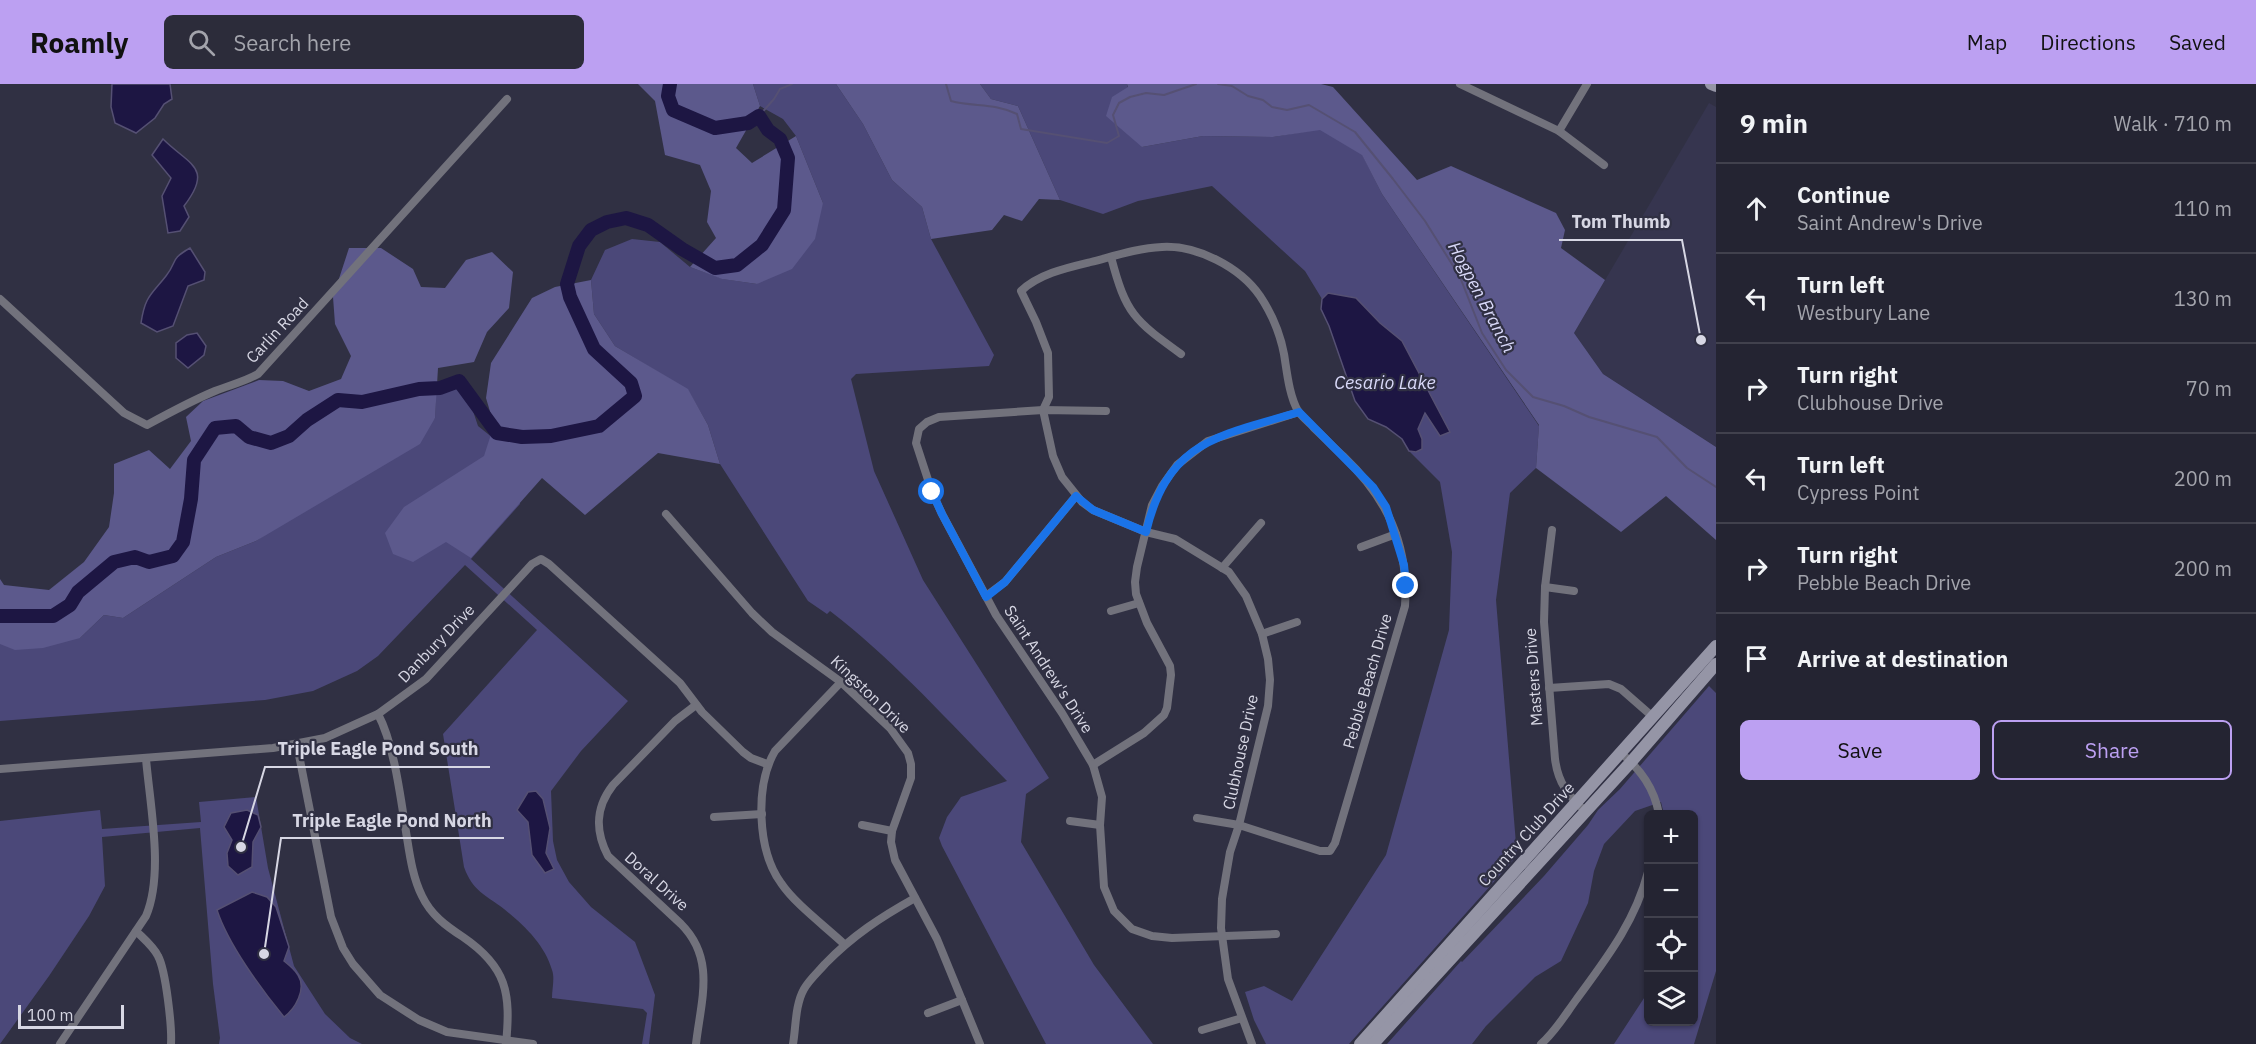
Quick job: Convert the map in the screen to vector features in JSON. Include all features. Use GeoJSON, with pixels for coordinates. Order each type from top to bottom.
{"type":"FeatureCollection","features":[{"type":"Feature","properties":{"kind":"main road"},"geometry":{"type":"LineString","coordinates":[[1711,84],[1716,86]]}},
{"type":"Feature","properties":{"kind":"main road","name":"Country Club Drive"},"geometry":{"type":"LineString","coordinates":[[1373,1044],[1580,807],[1621,753],[1716,646]]}},
{"type":"Feature","properties":{"kind":"main road","name":"Country Club Drive"},"geometry":{"type":"LineString","coordinates":[[1360,1044],[1580,807],[1631,762],[1716,664]]}},
{"type":"Feature","properties":{"kind":"street"},"geometry":{"type":"LineString","coordinates":[[1460,84],[1559,130],[1604,165]]}},
{"type":"Feature","properties":{"kind":"street"},"geometry":{"type":"LineString","coordinates":[[1559,130],[1587,84]]}},
{"type":"Feature","properties":{"kind":"street","name":"Carlin Road"},"geometry":{"type":"LineString","coordinates":[[0,299],[124,413],[147,425],[193,401],[225,387],[244,382],[258,374],[507,99]]}},
{"type":"Feature","properties":{"kind":"street","name":"Pebble Beach Drive"},"geometry":{"type":"LineString","coordinates":[[1020,291],[1031,281],[1070,267],[1163,246],[1208,256],[1243,278],[1259,294],[1274,320],[1284,354],[1286,374],[1299,412],[1373,487],[1386,507],[1404,565],[1405,606],[1335,843],[1330,851],[1320,851],[1239,825]]}},
{"type":"Feature","properties":{"kind":"street"},"geometry":{"type":"LineString","coordinates":[[1111,257],[1120,292],[1134,317],[1181,354]]}},
{"type":"Feature","properties":{"kind":"street","name":"Clubhouse Drive"},"geometry":{"type":"LineString","coordinates":[[1020,291],[1036,322],[1048,353],[1049,397],[1043,410],[1053,456],[1062,477],[1076,496],[1093,510],[1146,532],[1175,539],[1229,572],[1246,596],[1262,634],[1270,680],[1268,706],[1239,825],[1230,852],[1222,899],[1222,937],[1228,979],[1252,1044]]}},
{"type":"Feature","properties":{"kind":"street"},"geometry":{"type":"LineString","coordinates":[[1043,410],[1106,411]]}},
{"type":"Feature","properties":{"kind":"street","name":"Saint Andrew's Drive"},"geometry":{"type":"LineString","coordinates":[[1043,410],[939,417],[927,422],[917,434],[916,443],[932,492],[986,597],[1093,765],[1102,797],[1100,825],[1104,887],[1114,911],[1132,929],[1152,936],[1172,938],[1276,934]]}},
{"type":"Feature","properties":{"kind":"street"},"geometry":{"type":"LineString","coordinates":[[1093,765],[1157,723],[1167,708],[1170,666],[1147,622],[1136,594],[1135,582],[1152,505],[1162,486],[1177,465],[1202,444],[1242,428],[1299,412]]}},
{"type":"Feature","properties":{"kind":"street"},"geometry":{"type":"LineString","coordinates":[[986,597],[1005,582],[1076,496]]}},
{"type":"Feature","properties":{"kind":"street","name":"Kingston Drive"},"geometry":{"type":"LineString","coordinates":[[666,514],[752,613],[772,632],[841,682],[890,728],[908,753],[911,778],[892,831],[891,842],[895,860],[946,960],[980,1044]]}},
{"type":"Feature","properties":{"kind":"street"},"geometry":{"type":"LineString","coordinates":[[1222,568],[1261,523]]}},
{"type":"Feature","properties":{"kind":"street","name":"Masters Drive"},"geometry":{"type":"LineString","coordinates":[[1552,530],[1545,587],[1544,622],[1556,772],[1564,789],[1580,807]]}},
{"type":"Feature","properties":{"kind":"street"},"geometry":{"type":"LineString","coordinates":[[1361,547],[1396,534]]}},
{"type":"Feature","properties":{"kind":"street","name":"Danbury Drive"},"geometry":{"type":"LineString","coordinates":[[0,769],[297,745],[325,738],[378,714],[426,679],[532,564],[541,559],[680,683],[696,705],[743,752],[767,764]]}},
{"type":"Feature","properties":{"kind":"street"},"geometry":{"type":"LineString","coordinates":[[1545,587],[1574,591]]}},
{"type":"Feature","properties":{"kind":"street"},"geometry":{"type":"LineString","coordinates":[[1111,611],[1140,603]]}},
{"type":"Feature","properties":{"kind":"street"},"geometry":{"type":"LineString","coordinates":[[1262,634],[1297,622]]}},
{"type":"Feature","properties":{"kind":"street"},"geometry":{"type":"LineString","coordinates":[[841,682],[785,739],[767,764],[761,796],[770,862],[782,885],[844,944]]}},
{"type":"Feature","properties":{"kind":"street"},"geometry":{"type":"LineString","coordinates":[[1549,688],[1609,684],[1621,689],[1653,717]]}},
{"type":"Feature","properties":{"kind":"street","name":"Doral Drive"},"geometry":{"type":"LineString","coordinates":[[696,705],[675,721],[613,785],[604,796],[598,822],[601,843],[608,856],[686,928],[700,950],[704,969],[696,1044]]}},
{"type":"Feature","properties":{"kind":"street"},"geometry":{"type":"LineString","coordinates":[[378,714],[387,730],[411,862],[422,895],[437,918],[488,957],[500,973],[509,1011],[506,1042]]}},
{"type":"Feature","properties":{"kind":"street"},"geometry":{"type":"LineString","coordinates":[[297,745],[331,917],[353,964],[380,995],[419,1020],[447,1032],[533,1044]]}},
{"type":"Feature","properties":{"kind":"street"},"geometry":{"type":"LineString","coordinates":[[1621,753],[1646,778],[1658,810]]}},
{"type":"Feature","properties":{"kind":"street"},"geometry":{"type":"LineString","coordinates":[[60,1044],[136,931],[152,902],[155,884],[146,759]]}},
{"type":"Feature","properties":{"kind":"street"},"geometry":{"type":"LineString","coordinates":[[714,817],[762,814]]}},
{"type":"Feature","properties":{"kind":"street"},"geometry":{"type":"LineString","coordinates":[[1197,818],[1239,825]]}},
{"type":"Feature","properties":{"kind":"street"},"geometry":{"type":"LineString","coordinates":[[1070,821],[1100,825]]}},
{"type":"Feature","properties":{"kind":"street"},"geometry":{"type":"LineString","coordinates":[[862,825],[892,831]]}},
{"type":"Feature","properties":{"kind":"street"},"geometry":{"type":"LineString","coordinates":[[1541,1044],[1615,947],[1630,922],[1644,887]]}},
{"type":"Feature","properties":{"kind":"street"},"geometry":{"type":"LineString","coordinates":[[793,1044],[799,1004],[804,990],[844,944],[884,915],[915,898]]}},
{"type":"Feature","properties":{"kind":"street"},"geometry":{"type":"LineString","coordinates":[[136,931],[151,945],[161,964],[171,1044]]}},
{"type":"Feature","properties":{"kind":"street"},"geometry":{"type":"LineString","coordinates":[[928,1013],[962,1000]]}},
{"type":"Feature","properties":{"kind":"street"},"geometry":{"type":"LineString","coordinates":[[1202,1030],[1242,1018]]}},
{"type":"Feature","properties":{"kind":"shaded area"},"geometry":{"type":"Polygon","coordinates":[[[638,84],[753,84],[760,106],[736,148],[752,163],[796,136],[823,203],[815,239],[792,269],[757,284],[722,279],[690,267],[716,238],[707,222],[711,191],[700,165],[665,155],[655,101],[638,84]]]}},
{"type":"Feature","properties":{"kind":"shaded area"},"geometry":{"type":"Polygon","coordinates":[[[753,84],[836,84],[863,124],[892,180],[922,207],[931,239],[994,355],[989,366],[856,374],[851,379],[874,471],[923,580],[1049,778],[1026,794],[1021,842],[1094,965],[1153,1044],[1046,1044],[939,838],[947,817],[961,797],[1007,781],[877,650],[830,611],[827,614],[808,601],[720,464],[708,425],[688,390],[615,346],[594,314],[591,280],[605,250],[632,239],[660,242],[690,267],[723,279],[757,284],[823,203],[796,136],[783,119],[760,106],[753,84]]]}},
{"type":"Feature","properties":{"kind":"shaded area"},"geometry":{"type":"Polygon","coordinates":[[[836,84],[980,84],[991,99],[1018,106],[1060,200],[1039,199],[1022,221],[1004,215],[992,230],[931,239],[922,207],[892,180],[863,124],[836,84]]]}},
{"type":"Feature","properties":{"kind":"shaded area"},"geometry":{"type":"Polygon","coordinates":[[[980,84],[1127,84],[1142,147],[1203,136],[1273,137],[1320,129],[1362,154],[1382,194],[1539,426],[1536,468],[1510,493],[1496,600],[1517,856],[1349,1044],[1266,1044],[1254,1020],[1245,992],[1264,986],[1292,1001],[1386,855],[1449,630],[1452,552],[1440,482],[1409,451],[1402,439],[1386,427],[1368,419],[1355,401],[1321,309],[1322,299],[1305,271],[1212,186],[1138,201],[1103,214],[1060,200],[1018,106],[991,99],[980,84]]]}},
{"type":"Feature","properties":{"kind":"shaded area"},"geometry":{"type":"Polygon","coordinates":[[[1127,84],[1321,84],[1333,87],[1417,180],[1451,166],[1556,213],[1565,230],[1561,248],[1605,280],[1574,333],[1603,374],[1716,447],[1716,540],[1666,496],[1621,532],[1536,468],[1539,425],[1382,194],[1362,155],[1320,130],[1273,137],[1203,136],[1142,147],[1106,116],[1112,97],[1128,87],[1127,84]]]}},
{"type":"Feature","properties":{"kind":"shaded area"},"geometry":{"type":"Polygon","coordinates":[[[1709,103],[1716,107],[1716,447],[1603,374],[1574,333],[1709,103]]]}},
{"type":"Feature","properties":{"kind":"shaded area"},"geometry":{"type":"Polygon","coordinates":[[[349,248],[381,248],[413,269],[421,287],[445,288],[466,260],[492,252],[513,272],[509,308],[487,332],[474,362],[438,368],[435,418],[420,444],[256,541],[216,557],[123,618],[104,615],[80,638],[43,648],[15,650],[0,644],[0,579],[4,585],[49,590],[84,562],[109,527],[114,493],[114,464],[149,450],[170,469],[191,441],[186,417],[203,401],[259,380],[283,381],[309,391],[341,379],[351,356],[335,324],[333,297],[349,248]]]}},
{"type":"Feature","properties":{"kind":"shaded area"},"geometry":{"type":"Polygon","coordinates":[[[591,280],[594,314],[615,346],[688,389],[708,425],[720,464],[658,453],[585,515],[542,478],[471,558],[446,542],[413,562],[393,554],[385,533],[404,507],[484,456],[494,425],[486,398],[491,363],[532,298],[555,287],[591,280]]]}},
{"type":"Feature","properties":{"kind":"shaded area"},"geometry":{"type":"Polygon","coordinates":[[[455,388],[469,399],[478,426],[508,450],[520,504],[471,559],[628,701],[581,751],[551,791],[553,841],[557,860],[569,882],[591,907],[635,942],[655,995],[649,1044],[642,1044],[647,1013],[643,1009],[552,998],[553,973],[539,944],[519,922],[471,882],[464,867],[443,734],[537,630],[465,565],[378,656],[357,671],[313,691],[265,700],[0,721],[0,628],[80,638],[104,615],[123,618],[216,557],[256,541],[435,418],[436,390],[455,388]]]}},
{"type":"Feature","properties":{"kind":"shaded area"},"geometry":{"type":"Polygon","coordinates":[[[1709,686],[1716,693],[1716,971],[1694,1044],[1614,1044],[1644,998],[1644,1026],[1698,1026],[1698,810],[1663,810],[1661,802],[1635,811],[1604,844],[1594,871],[1588,903],[1561,961],[1535,977],[1486,1026],[1472,1044],[1387,1044],[1461,961],[1544,876],[1598,810],[1620,789],[1709,686]]]}},
{"type":"Feature","properties":{"kind":"shaded area"},"geometry":{"type":"Polygon","coordinates":[[[256,797],[268,868],[294,966],[325,1014],[350,1038],[362,1044],[219,1044],[200,828],[102,837],[105,886],[89,916],[0,1044],[0,821],[100,810],[102,829],[201,822],[199,802],[256,797]]]}},
{"type":"Feature","properties":{"kind":"water"},"geometry":{"type":"Polygon","coordinates":[[[112,84],[170,84],[172,99],[164,104],[155,118],[136,133],[115,123],[111,107],[112,84]]]}},
{"type":"Feature","properties":{"kind":"water"},"geometry":{"type":"Polygon","coordinates":[[[163,139],[189,161],[197,175],[193,193],[184,206],[189,217],[180,231],[168,233],[162,196],[171,178],[152,155],[163,139]]]}},
{"type":"Feature","properties":{"kind":"water"},"geometry":{"type":"Polygon","coordinates":[[[190,248],[205,272],[204,280],[188,286],[173,326],[157,332],[141,323],[144,307],[149,297],[170,271],[176,258],[190,248]]]}},
{"type":"Feature","properties":{"kind":"water","name":"Cesario Lake"},"geometry":{"type":"Polygon","coordinates":[[[1328,293],[1356,298],[1380,323],[1402,341],[1450,432],[1440,436],[1425,413],[1418,429],[1422,439],[1422,449],[1416,452],[1409,451],[1402,439],[1386,427],[1368,419],[1355,401],[1321,309],[1322,299],[1328,293]]]}},
{"type":"Feature","properties":{"kind":"water"},"geometry":{"type":"Polygon","coordinates":[[[197,333],[206,346],[204,355],[188,368],[176,358],[176,343],[187,335],[197,333]]]}},
{"type":"Feature","properties":{"kind":"water"},"geometry":{"type":"Polygon","coordinates":[[[536,791],[543,799],[550,828],[546,853],[554,869],[545,873],[532,855],[528,822],[517,810],[528,792],[536,791]]]}},
{"type":"Feature","properties":{"kind":"water"},"geometry":{"type":"Polygon","coordinates":[[[247,810],[258,815],[261,827],[253,842],[252,867],[238,875],[228,866],[227,853],[232,840],[224,827],[231,813],[247,810]]]}},
{"type":"Feature","properties":{"kind":"water"},"geometry":{"type":"Polygon","coordinates":[[[252,892],[267,897],[276,907],[289,947],[284,961],[295,971],[300,980],[298,998],[284,1017],[237,951],[217,910],[252,892]]]}},
{"type":"Feature","properties":{"kind":"waterway"},"geometry":{"type":"LineString","coordinates":[[0,616],[53,616],[70,605],[78,592],[114,562],[135,557],[149,562],[173,556],[183,542],[191,499],[194,460],[215,428],[236,426],[249,437],[271,443],[289,436],[307,420],[338,400],[362,402],[419,389],[440,388],[459,381],[497,433],[522,437],[551,436],[599,426],[635,396],[631,383],[594,349],[570,297],[567,284],[579,246],[591,230],[607,222],[626,218],[648,225],[682,249],[715,268],[737,265],[762,245],[784,210],[788,158],[780,139],[768,130],[759,116],[748,123],[715,128],[673,110],[668,96],[670,84]]}},
{"type":"Feature","properties":{"kind":"waterway","name":"Hogpen Branch"},"geometry":{"type":"LineString","coordinates":[[759,116],[780,89],[792,84]]}},
{"type":"Feature","properties":{"kind":"waterway","name":"Hogpen Branch"},"geometry":{"type":"LineString","coordinates":[[946,84],[951,101],[993,107],[1017,114],[1021,129],[1107,143],[1119,136],[1113,115],[1119,103],[1130,97],[1146,93],[1164,95],[1196,84]]}},
{"type":"Feature","properties":{"kind":"waterway","name":"Hogpen Branch"},"geometry":{"type":"LineString","coordinates":[[1218,84],[1232,86],[1248,96],[1263,100],[1272,107],[1287,110],[1309,105],[1355,132],[1425,221],[1460,277],[1482,333],[1506,370],[1533,397],[1564,406],[1589,417],[1657,437],[1687,468],[1716,487]]}},
{"type":"Feature","properties":{"kind":"place","name":"Tom Thumb"},"geometry":{"type":"Point","coordinates":[1701,340]}},
{"type":"Feature","properties":{"kind":"place","name":"Triple Eagle Pond South"},"geometry":{"type":"Point","coordinates":[241,847]}},
{"type":"Feature","properties":{"kind":"place","name":"Triple Eagle Pond North"},"geometry":{"type":"Point","coordinates":[264,954]}},
{"type":"Feature","properties":{"kind":"route"},"geometry":{"type":"LineString","coordinates":[[932,492],[986,597],[1005,582],[1076,496],[1093,510],[1146,532],[1152,505],[1162,486],[1177,465],[1202,444],[1242,428],[1299,412],[1373,487],[1386,507],[1404,565],[1406,586]]}}]}
